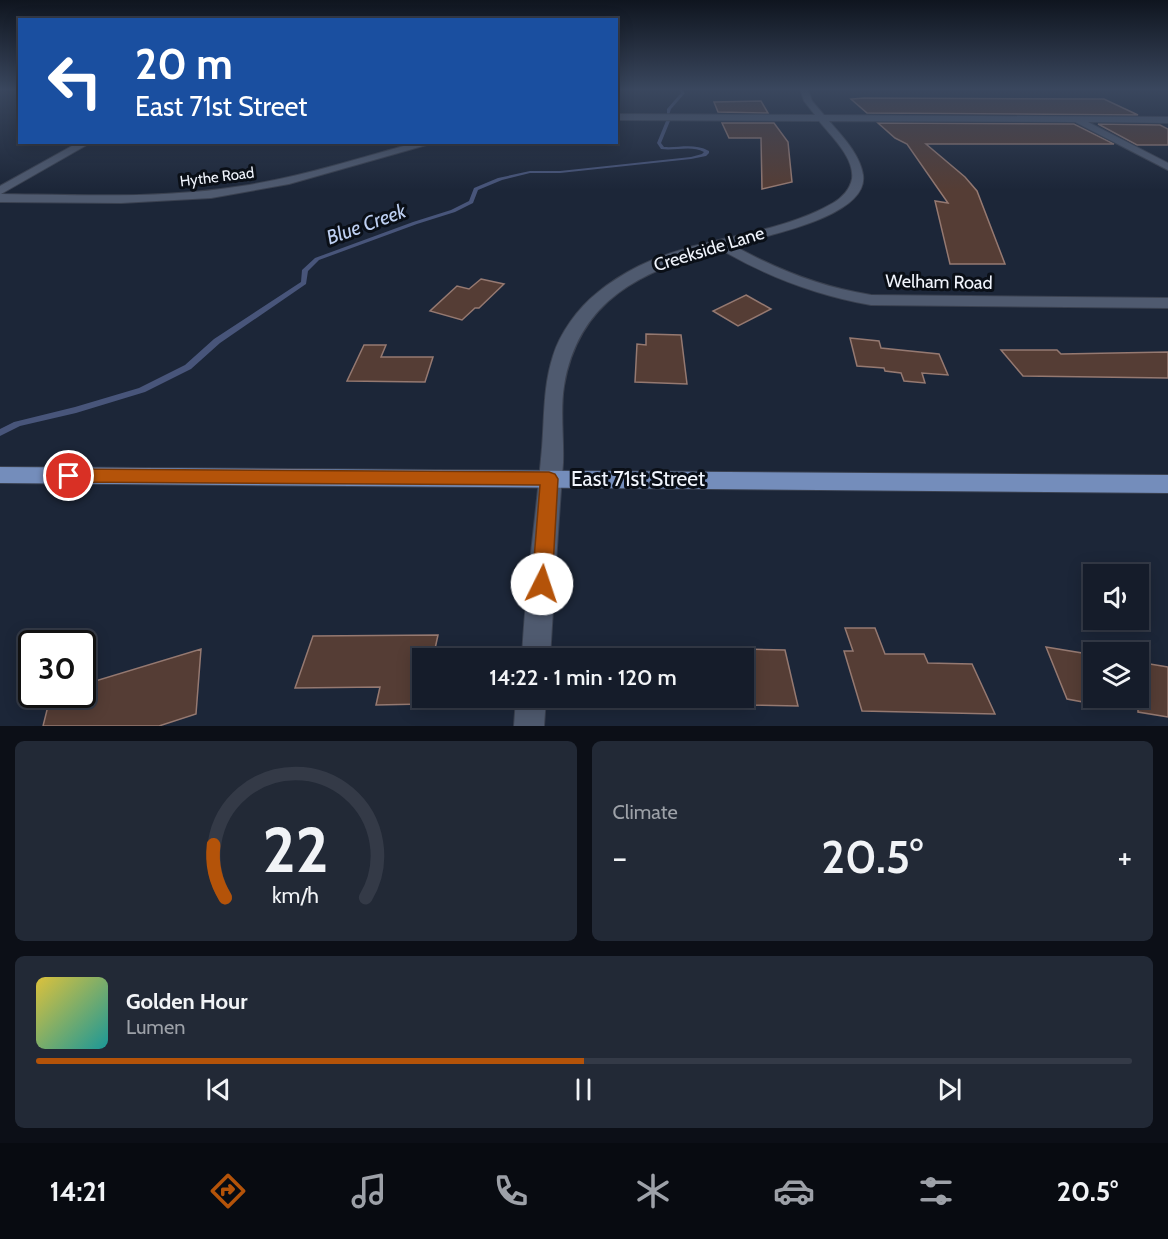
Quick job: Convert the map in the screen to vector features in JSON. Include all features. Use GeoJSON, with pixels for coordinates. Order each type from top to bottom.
{"type":"FeatureCollection","features":[{"type":"Feature","properties":{"kind":"main road","name":"East 71st Street"},"geometry":{"type":"LineString","coordinates":[[0,475],[1168,484]]}},
{"type":"Feature","properties":{"kind":"street","name":"Creekside Lane"},"geometry":{"type":"LineString","coordinates":[[537,648],[556,374],[565,345],[576,326],[601,297],[638,272],[666,260],[815,217],[835,208],[853,192],[858,180],[858,166],[826,123]]}},
{"type":"Feature","properties":{"kind":"street"},"geometry":{"type":"LineString","coordinates":[[1084,123],[1167,166]]}},
{"type":"Feature","properties":{"kind":"street"},"geometry":{"type":"LineString","coordinates":[[0,192],[84,144]]}},
{"type":"Feature","properties":{"kind":"street"},"geometry":{"type":"LineString","coordinates":[[378,144],[391,153]]}},
{"type":"Feature","properties":{"kind":"street","name":"Hythe Road"},"geometry":{"type":"LineString","coordinates":[[0,198],[146,199],[208,195],[271,185],[425,144]]}},
{"type":"Feature","properties":{"kind":"street","name":"Welham Road"},"geometry":{"type":"LineString","coordinates":[[722,244],[779,277],[838,296],[871,300],[1168,303]]}},
{"type":"Feature","properties":{"kind":"street"},"geometry":{"type":"LineString","coordinates":[[529,726],[530,708]]}},
{"type":"Feature","properties":{"kind":"building"},"geometry":{"type":"Polygon","coordinates":[[[722,123],[774,123],[788,142],[792,182],[762,189],[761,138],[729,138],[722,123]]]}},
{"type":"Feature","properties":{"kind":"building"},"geometry":{"type":"Polygon","coordinates":[[[878,123],[1074,124],[1114,144],[926,144],[965,177],[977,191],[1005,264],[950,264],[935,201],[948,203],[907,144],[895,138],[878,123]]]}},
{"type":"Feature","properties":{"kind":"building"},"geometry":{"type":"Polygon","coordinates":[[[1098,124],[1160,125],[1168,129],[1168,145],[1137,145],[1098,124]]]}},
{"type":"Feature","properties":{"kind":"building"},"geometry":{"type":"Polygon","coordinates":[[[481,279],[504,284],[479,308],[475,308],[462,320],[430,311],[457,286],[469,289],[481,279]]]}},
{"type":"Feature","properties":{"kind":"building"},"geometry":{"type":"Polygon","coordinates":[[[746,295],[771,309],[738,326],[713,311],[746,295]]]}},
{"type":"Feature","properties":{"kind":"building"},"geometry":{"type":"Polygon","coordinates":[[[646,334],[681,335],[687,384],[635,382],[637,344],[646,345],[646,334]]]}},
{"type":"Feature","properties":{"kind":"building"},"geometry":{"type":"Polygon","coordinates":[[[850,338],[879,341],[881,348],[939,354],[948,375],[922,373],[925,383],[904,381],[901,373],[885,371],[884,368],[857,366],[850,338]]]}},
{"type":"Feature","properties":{"kind":"building"},"geometry":{"type":"Polygon","coordinates":[[[364,345],[386,345],[381,357],[433,357],[425,382],[347,381],[364,345]]]}},
{"type":"Feature","properties":{"kind":"building"},"geometry":{"type":"Polygon","coordinates":[[[1001,350],[1057,350],[1061,354],[1168,352],[1168,378],[1023,376],[1001,350]]]}},
{"type":"Feature","properties":{"kind":"building"},"geometry":{"type":"Polygon","coordinates":[[[845,628],[875,628],[885,654],[924,654],[928,663],[972,664],[995,714],[862,711],[844,651],[853,651],[845,628]]]}},
{"type":"Feature","properties":{"kind":"building"},"geometry":{"type":"Polygon","coordinates":[[[438,635],[435,648],[412,648],[412,704],[376,705],[380,687],[295,688],[313,636],[438,635]]]}},
{"type":"Feature","properties":{"kind":"building"},"geometry":{"type":"Polygon","coordinates":[[[1046,647],[1083,653],[1083,702],[1067,699],[1046,647]]]}},
{"type":"Feature","properties":{"kind":"building"},"geometry":{"type":"Polygon","coordinates":[[[201,649],[196,714],[159,726],[43,726],[48,708],[96,708],[96,681],[201,649]]]}},
{"type":"Feature","properties":{"kind":"building"},"geometry":{"type":"Polygon","coordinates":[[[754,649],[785,650],[798,706],[754,705],[754,649]]]}},
{"type":"Feature","properties":{"kind":"building"},"geometry":{"type":"Polygon","coordinates":[[[1149,664],[1168,667],[1168,717],[1138,712],[1138,708],[1149,708],[1149,664]]]}},
{"type":"Feature","properties":{"kind":"waterway","name":"Blue Creek"},"geometry":{"type":"LineString","coordinates":[[0,433],[17,424],[76,410],[142,390],[188,367],[217,341],[304,283],[305,270],[317,259],[453,211],[471,202],[476,189],[500,179],[530,172],[560,172],[691,158],[707,152],[691,147],[663,148],[659,143],[667,123]]}},
{"type":"Feature","properties":{"kind":"route"},"geometry":{"type":"LineString","coordinates":[[69,476],[549,479],[542,584]]}}]}
